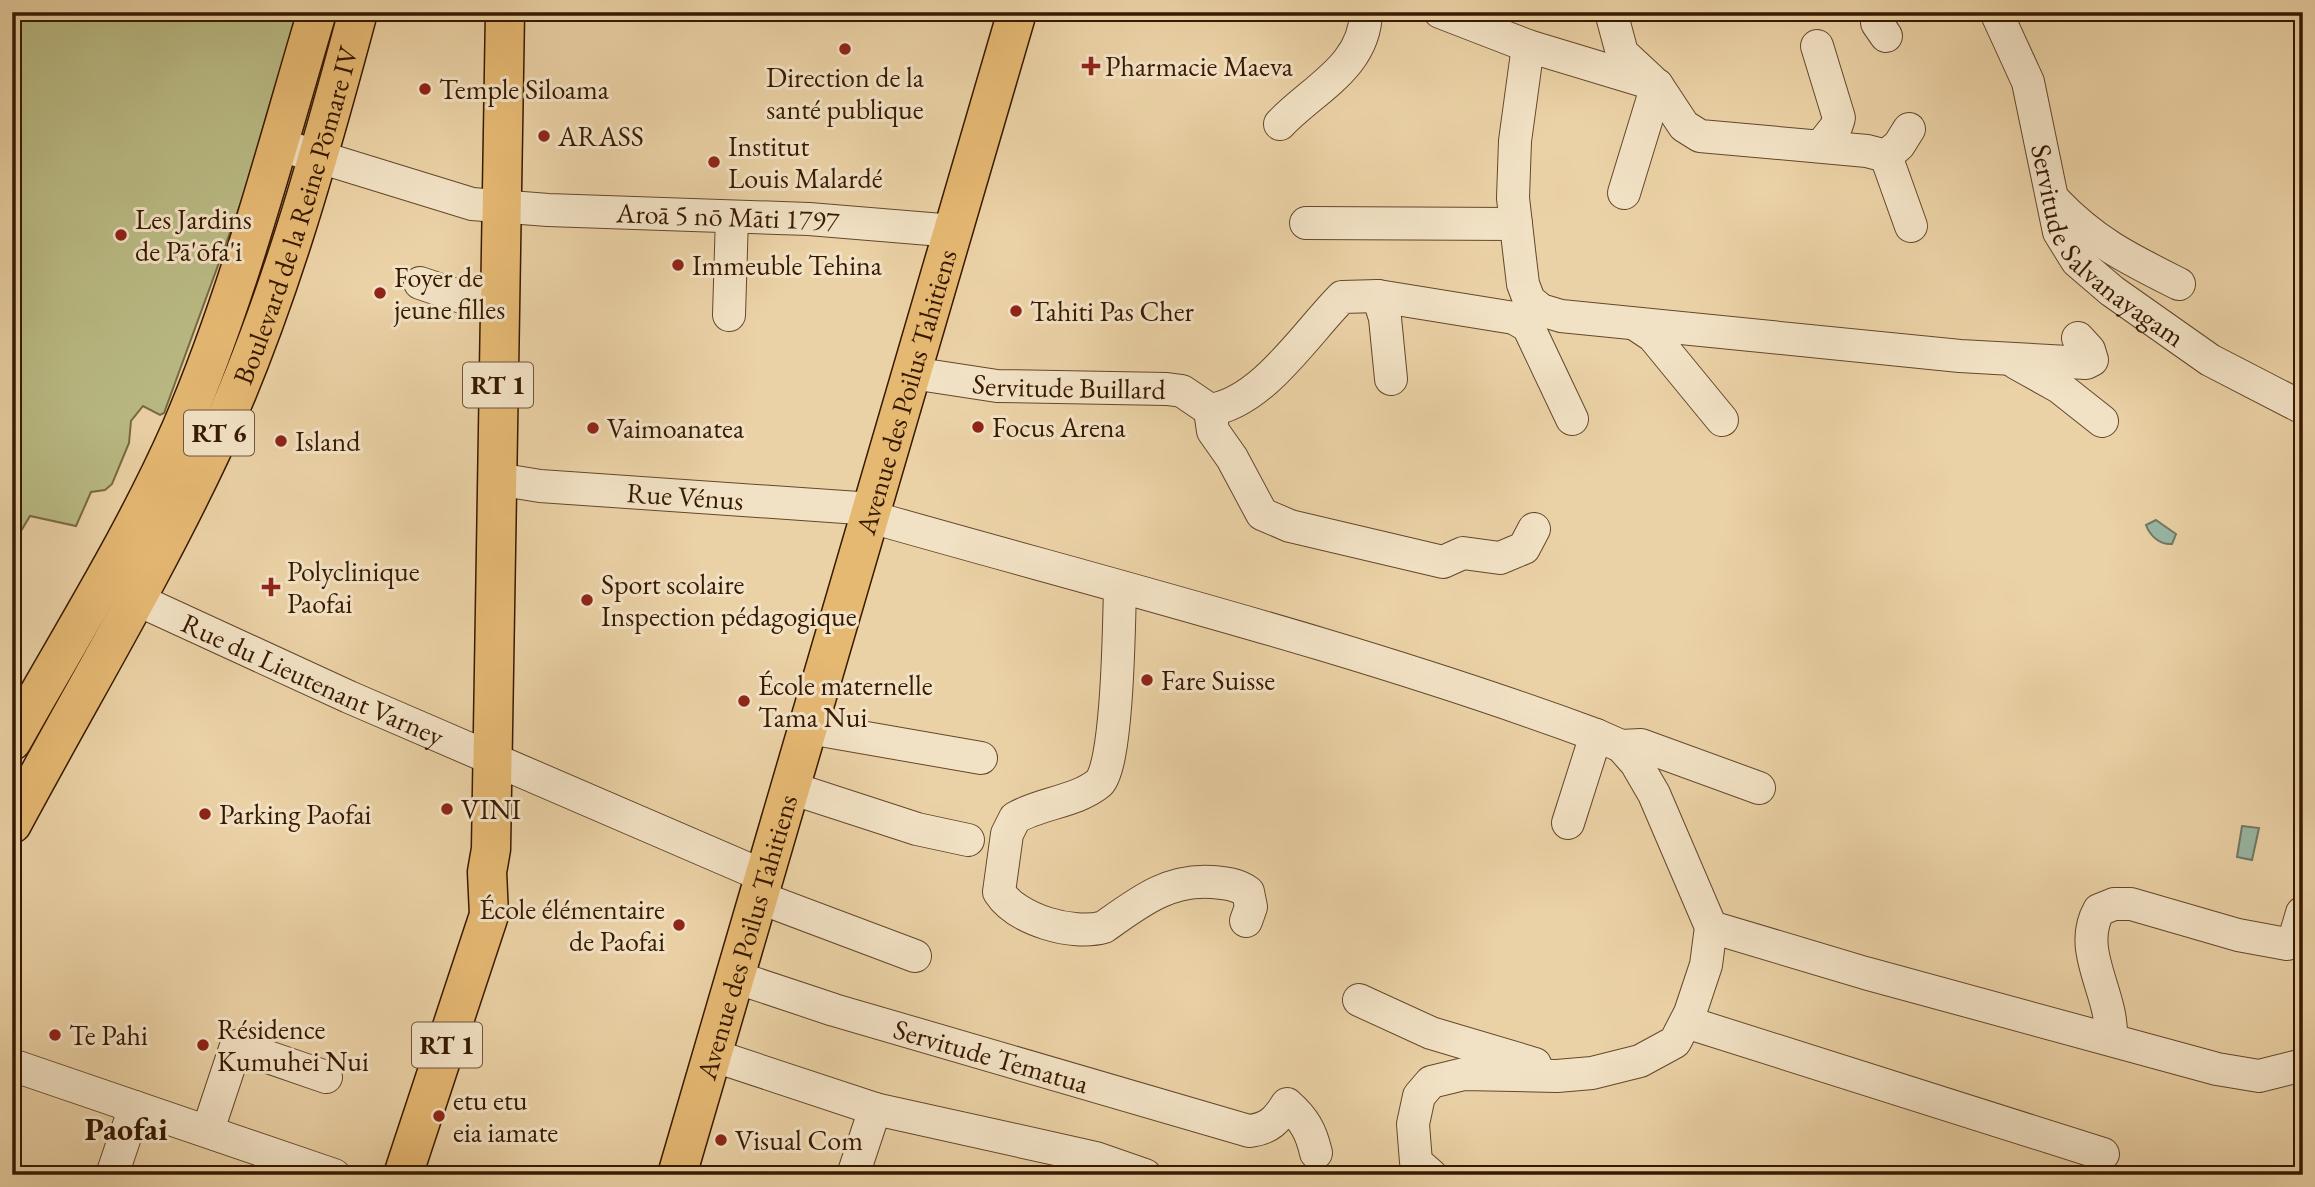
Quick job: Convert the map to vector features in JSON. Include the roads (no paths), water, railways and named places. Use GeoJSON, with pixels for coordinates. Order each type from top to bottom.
{"type":"FeatureCollection","features":[{"type":"Feature","properties":{"kind":"main road","name":"Boulevard de la Reine Pōmare IV"},"geometry":{"type":"LineString","coordinates":[[12,740],[118,561],[181,429],[231,303],[317,12]]}},
{"type":"Feature","properties":{"kind":"main road","name":"Boulevard de la Reine Pōmare IV"},"geometry":{"type":"LineString","coordinates":[[12,824],[138,600],[212,449],[267,321],[320,156],[358,12]]}},
{"type":"Feature","properties":{"kind":"main road","name":"RT 1"},"geometry":{"type":"LineString","coordinates":[[402,1175],[489,915],[487,872],[491,849],[505,12]]}},
{"type":"Feature","properties":{"kind":"main road","name":"Avenue des Poilus Tahitiens"},"geometry":{"type":"LineString","coordinates":[[677,1175],[1017,12]]}},
{"type":"Feature","properties":{"kind":"street"},"geometry":{"type":"LineString","coordinates":[[1280,124],[1353,58],[1362,39],[1366,12]]}},
{"type":"Feature","properties":{"kind":"street"},"geometry":{"type":"LineString","coordinates":[[1440,12],[1516,32],[1657,85]]}},
{"type":"Feature","properties":{"kind":"street"},"geometry":{"type":"LineString","coordinates":[[1611,12],[1622,52],[1657,85]]}},
{"type":"Feature","properties":{"kind":"street"},"geometry":{"type":"LineString","coordinates":[[1630,12],[1645,63],[1657,85],[1684,126],[1700,136],[1821,146],[1886,156],[1899,145],[1909,129]]}},
{"type":"Feature","properties":{"kind":"street","name":"Servitude Salvanayagam"},"geometry":{"type":"LineString","coordinates":[[1992,13],[2028,82],[2059,232],[2089,273],[2210,360],[2303,408]]}},
{"type":"Feature","properties":{"kind":"street"},"geometry":{"type":"LineString","coordinates":[[1516,32],[1513,198],[1523,284],[1529,300],[1541,310],[1561,316],[1635,324],[2012,360],[2086,363],[2092,360],[2089,350],[2078,338]]}},
{"type":"Feature","properties":{"kind":"street"},"geometry":{"type":"LineString","coordinates":[[1817,46],[1839,118],[1836,127],[1821,146]]}},
{"type":"Feature","properties":{"kind":"street"},"geometry":{"type":"LineString","coordinates":[[1624,193],[1657,85]]}},
{"type":"Feature","properties":{"kind":"street","name":"Aroā 5 nō Māti 1797"},"geometry":{"type":"LineString","coordinates":[[277,144],[472,204],[809,219],[954,230]]}},
{"type":"Feature","properties":{"kind":"street"},"geometry":{"type":"LineString","coordinates":[[1886,156],[1911,226]]}},
{"type":"Feature","properties":{"kind":"street"},"geometry":{"type":"LineString","coordinates":[[2052,198],[2084,230],[2117,253],[2179,284]]}},
{"type":"Feature","properties":{"kind":"street"},"geometry":{"type":"LineString","coordinates":[[729,315],[732,217]]}},
{"type":"Feature","properties":{"kind":"street"},"geometry":{"type":"LineString","coordinates":[[1306,223],[1516,224]]}},
{"type":"Feature","properties":{"kind":"street"},"geometry":{"type":"LineString","coordinates":[[420,283],[500,310]]}},
{"type":"Feature","properties":{"kind":"street"},"geometry":{"type":"LineString","coordinates":[[1355,290],[1385,318],[1391,379]]}},
{"type":"Feature","properties":{"kind":"street"},"geometry":{"type":"LineString","coordinates":[[1534,529],[1524,548],[1500,558],[1463,553],[1443,562],[1290,526],[1262,514],[1232,458],[1213,431],[1210,410],[1226,408],[1264,383],[1342,297],[1355,290],[1514,318],[1528,326],[1572,419]]}},
{"type":"Feature","properties":{"kind":"street"},"geometry":{"type":"LineString","coordinates":[[1635,324],[1653,336],[1722,420]]}},
{"type":"Feature","properties":{"kind":"street"},"geometry":{"type":"LineString","coordinates":[[2012,360],[2059,387],[2102,421]]}},
{"type":"Feature","properties":{"kind":"street","name":"Servitude Buillard"},"geometry":{"type":"LineString","coordinates":[[912,373],[997,386],[1167,389],[1182,391],[1210,410]]}},
{"type":"Feature","properties":{"kind":"street","name":"Rue Vénus"},"geometry":{"type":"LineString","coordinates":[[497,480],[540,486],[872,513],[1370,658],[1608,740],[1641,746],[1759,788]]}},
{"type":"Feature","properties":{"kind":"street"},"geometry":{"type":"LineString","coordinates":[[1120,587],[1114,716],[1107,770],[1097,784],[1086,791],[1014,818],[1007,834],[999,892],[1004,900],[1040,920],[1077,930],[1094,930],[1104,927],[1158,890],[1182,883],[1226,883],[1248,892],[1251,907],[1246,921]]}},
{"type":"Feature","properties":{"kind":"street","name":"Rue du Lieutenant Varney"},"geometry":{"type":"LineString","coordinates":[[138,600],[164,614],[491,758],[915,956]]}},
{"type":"Feature","properties":{"kind":"street"},"geometry":{"type":"LineString","coordinates":[[809,727],[981,758]]}},
{"type":"Feature","properties":{"kind":"street"},"geometry":{"type":"LineString","coordinates":[[1431,1175],[1416,1162],[1413,1124],[1419,1096],[1431,1082],[1464,1074],[1544,1076],[1592,1073],[1640,1061],[1675,1042],[1686,1022],[1706,965],[1702,930],[1654,794],[1636,762],[1608,740],[1569,823]]}},
{"type":"Feature","properties":{"kind":"street"},"geometry":{"type":"LineString","coordinates":[[791,789],[917,829],[968,840]]}},
{"type":"Feature","properties":{"kind":"street"},"geometry":{"type":"LineString","coordinates":[[2111,1038],[2112,1017],[2090,950],[2090,931],[2099,910],[2114,904],[2132,904],[2238,935],[2287,944],[2294,940],[2302,913]]}},
{"type":"Feature","properties":{"kind":"street"},"geometry":{"type":"LineString","coordinates":[[1702,930],[2111,1038],[2162,1055],[2259,1076],[2303,1065]]}},
{"type":"Feature","properties":{"kind":"street","name":"Servitude Tematua"},"geometry":{"type":"LineString","coordinates":[[735,977],[834,1010],[1249,1131],[1261,1130],[1276,1122],[1287,1104],[1301,1116],[1312,1131],[1316,1153]]}},
{"type":"Feature","properties":{"kind":"street"},"geometry":{"type":"LineString","coordinates":[[1359,1000],[1391,1018],[1477,1049],[1554,1068],[1592,1073]]}},
{"type":"Feature","properties":{"kind":"street"},"geometry":{"type":"LineString","coordinates":[[1686,1022],[2103,1154]]}},
{"type":"Feature","properties":{"kind":"street"},"geometry":{"type":"LineString","coordinates":[[208,1130],[236,1046],[326,1077]]}},
{"type":"Feature","properties":{"kind":"street"},"geometry":{"type":"LineString","coordinates":[[712,1055],[875,1108],[1115,1163],[1145,1175]]}},
{"type":"Feature","properties":{"kind":"street"},"geometry":{"type":"LineString","coordinates":[[12,1065],[334,1175]]}},
{"type":"Feature","properties":{"kind":"street"},"geometry":{"type":"LineString","coordinates":[[112,1175],[135,1107]]}},
{"type":"Feature","properties":{"kind":"street"},"geometry":{"type":"LineString","coordinates":[[853,1175],[875,1108]]}},
{"type":"Feature","properties":{"kind":"place","name":"Direction de la santé publique"},"geometry":{"type":"Point","coordinates":[845,49]}},
{"type":"Feature","properties":{"kind":"place","name":"Pharmacie Maeva"},"geometry":{"type":"Point","coordinates":[1091,66]}},
{"type":"Feature","properties":{"kind":"place","name":"Temple Siloama"},"geometry":{"type":"Point","coordinates":[425,89]}},
{"type":"Feature","properties":{"kind":"place","name":"ARASS"},"geometry":{"type":"Point","coordinates":[544,136]}},
{"type":"Feature","properties":{"kind":"place","name":"Institut Louis Malardé"},"geometry":{"type":"Point","coordinates":[714,162]}},
{"type":"Feature","properties":{"kind":"place","name":"Les Jardins de Pā'ōfa'i"},"geometry":{"type":"Point","coordinates":[121,235]}},
{"type":"Feature","properties":{"kind":"place","name":"Immeuble Tehina"},"geometry":{"type":"Point","coordinates":[678,265]}},
{"type":"Feature","properties":{"kind":"place","name":"Foyer de jeune filles"},"geometry":{"type":"Point","coordinates":[380,293]}},
{"type":"Feature","properties":{"kind":"place","name":"Tahiti Pas Cher"},"geometry":{"type":"Point","coordinates":[1016,311]}},
{"type":"Feature","properties":{"kind":"place","name":"Focus Arena"},"geometry":{"type":"Point","coordinates":[978,427]}},
{"type":"Feature","properties":{"kind":"place","name":"Vaimoanatea"},"geometry":{"type":"Point","coordinates":[593,428]}},
{"type":"Feature","properties":{"kind":"place","name":"Island"},"geometry":{"type":"Point","coordinates":[281,441]}},
{"type":"Feature","properties":{"kind":"place","name":"Polyclinique Paofai"},"geometry":{"type":"Point","coordinates":[271,587]}},
{"type":"Feature","properties":{"kind":"place","name":"Sport scolaire Inspection pédagogique"},"geometry":{"type":"Point","coordinates":[587,600]}},
{"type":"Feature","properties":{"kind":"place","name":"Fare Suisse"},"geometry":{"type":"Point","coordinates":[1147,680]}},
{"type":"Feature","properties":{"kind":"place","name":"École maternelle Tama Nui"},"geometry":{"type":"Point","coordinates":[744,701]}},
{"type":"Feature","properties":{"kind":"place","name":"VINI"},"geometry":{"type":"Point","coordinates":[447,809]}},
{"type":"Feature","properties":{"kind":"place","name":"Parking Paofai"},"geometry":{"type":"Point","coordinates":[205,814]}},
{"type":"Feature","properties":{"kind":"place","name":"École élémentaire de Paofai"},"geometry":{"type":"Point","coordinates":[679,925]}},
{"type":"Feature","properties":{"kind":"place","name":"Te Pahi"},"geometry":{"type":"Point","coordinates":[55,1035]}},
{"type":"Feature","properties":{"kind":"place","name":"Résidence Kumuhei Nui"},"geometry":{"type":"Point","coordinates":[203,1045]}},
{"type":"Feature","properties":{"kind":"place","name":"etu etu eia iamate"},"geometry":{"type":"Point","coordinates":[439,1116]}},
{"type":"Feature","properties":{"kind":"place","name":"Visual Com"},"geometry":{"type":"Point","coordinates":[721,1140]}},
{"type":"Feature","properties":{"kind":"district","name":"Paofai"},"geometry":{"type":"Point","coordinates":[126,1129]}}]}
